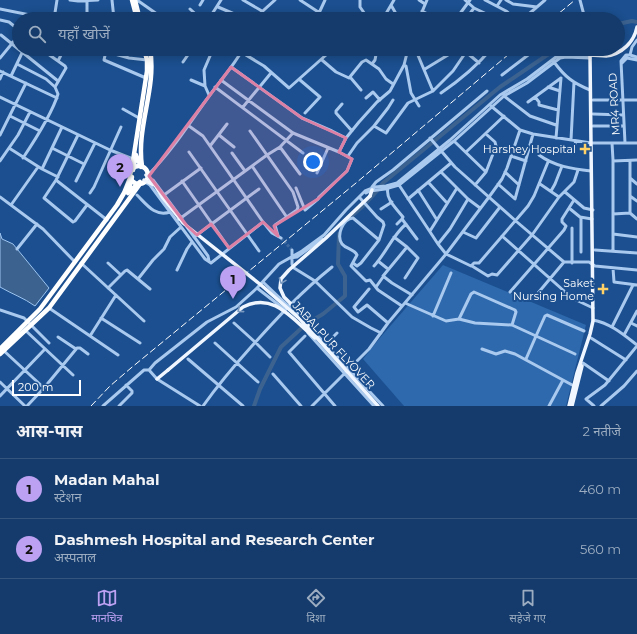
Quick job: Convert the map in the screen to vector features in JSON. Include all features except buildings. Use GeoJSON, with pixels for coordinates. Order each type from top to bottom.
{"type":"FeatureCollection","features":[{"type":"Feature","properties":{"kind":"highway"},"geometry":{"type":"LineString","coordinates":[[130,0],[133,12]]}},
{"type":"Feature","properties":{"kind":"highway"},"geometry":{"type":"LineString","coordinates":[[130,0],[136,12]]}},
{"type":"Feature","properties":{"kind":"highway"},"geometry":{"type":"LineString","coordinates":[[136,0],[138,12]]}},
{"type":"Feature","properties":{"kind":"highway"},"geometry":{"type":"LineString","coordinates":[[48,307],[67,275],[121,205],[128,193],[146,78],[147,56]]}},
{"type":"Feature","properties":{"kind":"highway"},"geometry":{"type":"LineString","coordinates":[[1,351],[29,323],[48,307],[148,175],[134,157],[150,69],[148,56]]}},
{"type":"Feature","properties":{"kind":"highway"},"geometry":{"type":"LineString","coordinates":[[141,167],[140,156],[152,66],[151,56]]}},
{"type":"Feature","properties":{"kind":"highway"},"geometry":{"type":"LineString","coordinates":[[132,170],[141,167]]}},
{"type":"Feature","properties":{"kind":"highway"},"geometry":{"type":"LineString","coordinates":[[131,177],[135,181],[142,182]]}},
{"type":"Feature","properties":{"kind":"highway"},"geometry":{"type":"LineString","coordinates":[[42,311],[122,197],[131,177]]}},
{"type":"Feature","properties":{"kind":"highway"},"geometry":{"type":"LineString","coordinates":[[128,193],[142,182]]}},
{"type":"Feature","properties":{"kind":"highway"},"geometry":{"type":"LineString","coordinates":[[1,351],[25,330],[29,323]]}},
{"type":"Feature","properties":{"kind":"main road"},"geometry":{"type":"LineString","coordinates":[[625,47],[634,36],[637,27]]}},
{"type":"Feature","properties":{"kind":"main road"},"geometry":{"type":"LineString","coordinates":[[591,56],[608,56]]}},
{"type":"Feature","properties":{"kind":"main road"},"geometry":{"type":"LineString","coordinates":[[571,406],[574,386],[594,320],[595,250],[591,171],[593,100],[590,90],[591,56]]}},
{"type":"Feature","properties":{"kind":"main road"},"geometry":{"type":"LineString","coordinates":[[571,406],[591,338],[594,320],[591,56]]}},
{"type":"Feature","properties":{"kind":"main road","name":"JABALPUR FLYOVER"},"geometry":{"type":"LineString","coordinates":[[148,175],[183,223],[300,319],[378,406]]}},
{"type":"Feature","properties":{"kind":"main road","name":"JABALPUR FLYOVER"},"geometry":{"type":"LineString","coordinates":[[142,182],[154,185]]}},
{"type":"Feature","properties":{"kind":"main road"},"geometry":{"type":"LineString","coordinates":[[319,340],[303,316],[284,297],[280,288],[281,279],[370,196],[373,189]]}},
{"type":"Feature","properties":{"kind":"main road"},"geometry":{"type":"LineString","coordinates":[[157,379],[243,307],[256,302],[268,302],[277,306],[314,338],[319,340]]}},
{"type":"Feature","properties":{"kind":"street"},"geometry":{"type":"LineString","coordinates":[[55,12],[57,0]]}},
{"type":"Feature","properties":{"kind":"street"},"geometry":{"type":"LineString","coordinates":[[70,0],[98,0]]}},
{"type":"Feature","properties":{"kind":"street"},"geometry":{"type":"LineString","coordinates":[[87,0],[87,12]]}},
{"type":"Feature","properties":{"kind":"street"},"geometry":{"type":"LineString","coordinates":[[112,0],[113,12]]}},
{"type":"Feature","properties":{"kind":"street"},"geometry":{"type":"LineString","coordinates":[[136,0],[154,12]]}},
{"type":"Feature","properties":{"kind":"street"},"geometry":{"type":"LineString","coordinates":[[200,5],[203,0]]}},
{"type":"Feature","properties":{"kind":"street"},"geometry":{"type":"LineString","coordinates":[[214,12],[221,0]]}},
{"type":"Feature","properties":{"kind":"street"},"geometry":{"type":"LineString","coordinates":[[242,0],[262,11],[275,0]]}},
{"type":"Feature","properties":{"kind":"street"},"geometry":{"type":"LineString","coordinates":[[300,0],[318,12]]}},
{"type":"Feature","properties":{"kind":"street"},"geometry":{"type":"LineString","coordinates":[[319,12],[325,0]]}},
{"type":"Feature","properties":{"kind":"street"},"geometry":{"type":"LineString","coordinates":[[360,0],[360,7],[363,12]]}},
{"type":"Feature","properties":{"kind":"street"},"geometry":{"type":"LineString","coordinates":[[387,12],[394,0]]}},
{"type":"Feature","properties":{"kind":"street"},"geometry":{"type":"LineString","coordinates":[[419,0],[425,4]]}},
{"type":"Feature","properties":{"kind":"street"},"geometry":{"type":"LineString","coordinates":[[425,12],[422,10],[427,0]]}},
{"type":"Feature","properties":{"kind":"street"},"geometry":{"type":"LineString","coordinates":[[465,0],[469,1],[474,8],[481,12]]}},
{"type":"Feature","properties":{"kind":"street"},"geometry":{"type":"LineString","coordinates":[[485,0],[506,12]]}},
{"type":"Feature","properties":{"kind":"street"},"geometry":{"type":"LineString","coordinates":[[497,6],[501,0]]}},
{"type":"Feature","properties":{"kind":"street"},"geometry":{"type":"LineString","coordinates":[[506,0],[513,4],[536,7]]}},
{"type":"Feature","properties":{"kind":"street"},"geometry":{"type":"LineString","coordinates":[[530,12],[545,0]]}},
{"type":"Feature","properties":{"kind":"street"},"geometry":{"type":"LineString","coordinates":[[461,12],[469,1]]}},
{"type":"Feature","properties":{"kind":"street"},"geometry":{"type":"LineString","coordinates":[[581,1],[584,12]]}},
{"type":"Feature","properties":{"kind":"street"},"geometry":{"type":"LineString","coordinates":[[391,5],[395,12]]}},
{"type":"Feature","properties":{"kind":"street"},"geometry":{"type":"LineString","coordinates":[[218,7],[230,12]]}},
{"type":"Feature","properties":{"kind":"street"},"geometry":{"type":"LineString","coordinates":[[471,12],[474,8]]}},
{"type":"Feature","properties":{"kind":"street"},"geometry":{"type":"LineString","coordinates":[[0,9],[15,12]]}},
{"type":"Feature","properties":{"kind":"street"},"geometry":{"type":"LineString","coordinates":[[0,20],[9,22],[12,24]]}},
{"type":"Feature","properties":{"kind":"street"},"geometry":{"type":"LineString","coordinates":[[0,58],[12,44],[1,35]]}},
{"type":"Feature","properties":{"kind":"street"},"geometry":{"type":"LineString","coordinates":[[637,40],[632,47],[630,55],[637,57]]}},
{"type":"Feature","properties":{"kind":"street","name":"MR4 ROAD"},"geometry":{"type":"LineString","coordinates":[[625,56],[630,55]]}},
{"type":"Feature","properties":{"kind":"street"},"geometry":{"type":"LineString","coordinates":[[11,76],[21,56]]}},
{"type":"Feature","properties":{"kind":"street"},"geometry":{"type":"LineString","coordinates":[[26,56],[58,81]]}},
{"type":"Feature","properties":{"kind":"street"},"geometry":{"type":"LineString","coordinates":[[51,56],[66,68],[55,87]]}},
{"type":"Feature","properties":{"kind":"street"},"geometry":{"type":"LineString","coordinates":[[58,61],[60,56]]}},
{"type":"Feature","properties":{"kind":"street"},"geometry":{"type":"LineString","coordinates":[[105,56],[104,60],[146,78]]}},
{"type":"Feature","properties":{"kind":"street"},"geometry":{"type":"LineString","coordinates":[[124,56],[147,60]]}},
{"type":"Feature","properties":{"kind":"street"},"geometry":{"type":"LineString","coordinates":[[183,62],[187,56]]}},
{"type":"Feature","properties":{"kind":"street"},"geometry":{"type":"LineString","coordinates":[[209,95],[205,86],[204,70],[211,56]]}},
{"type":"Feature","properties":{"kind":"street"},"geometry":{"type":"LineString","coordinates":[[209,261],[208,256],[148,175],[163,160],[239,56]]}},
{"type":"Feature","properties":{"kind":"street"},"geometry":{"type":"LineString","coordinates":[[249,56],[264,66],[288,88],[300,80],[325,56]]}},
{"type":"Feature","properties":{"kind":"street"},"geometry":{"type":"LineString","coordinates":[[372,64],[375,56]]}},
{"type":"Feature","properties":{"kind":"street"},"geometry":{"type":"LineString","coordinates":[[340,152],[346,138],[390,91],[404,65],[406,56]]}},
{"type":"Feature","properties":{"kind":"street"},"geometry":{"type":"LineString","coordinates":[[418,56],[433,91]]}},
{"type":"Feature","properties":{"kind":"street"},"geometry":{"type":"LineString","coordinates":[[425,69],[448,56]]}},
{"type":"Feature","properties":{"kind":"street"},"geometry":{"type":"LineString","coordinates":[[374,126],[386,133],[408,103],[433,91],[453,71],[463,56]]}},
{"type":"Feature","properties":{"kind":"street"},"geometry":{"type":"LineString","coordinates":[[473,56],[479,63]]}},
{"type":"Feature","properties":{"kind":"street"},"geometry":{"type":"LineString","coordinates":[[441,93],[457,82],[485,56]]}},
{"type":"Feature","properties":{"kind":"street"},"geometry":{"type":"LineString","coordinates":[[502,75],[527,56]]}},
{"type":"Feature","properties":{"kind":"street"},"geometry":{"type":"LineString","coordinates":[[441,150],[454,141],[490,106],[527,83],[559,56]]}},
{"type":"Feature","properties":{"kind":"street","name":"MR4 ROAD"},"geometry":{"type":"LineString","coordinates":[[624,56],[620,64],[625,143]]}},
{"type":"Feature","properties":{"kind":"street","name":"MR4 ROAD"},"geometry":{"type":"LineString","coordinates":[[620,64],[627,58],[637,60]]}},
{"type":"Feature","properties":{"kind":"street"},"geometry":{"type":"LineString","coordinates":[[322,60],[336,72],[350,77],[361,90]]}},
{"type":"Feature","properties":{"kind":"street"},"geometry":{"type":"LineString","coordinates":[[350,77],[364,60],[379,69],[386,79],[393,84]]}},
{"type":"Feature","properties":{"kind":"street"},"geometry":{"type":"LineString","coordinates":[[553,61],[563,76],[590,90]]}},
{"type":"Feature","properties":{"kind":"street"},"geometry":{"type":"LineString","coordinates":[[103,406],[144,370],[149,370],[155,363],[207,322],[220,314],[232,310],[257,288],[275,268],[324,235],[360,195],[373,189],[386,188],[398,184],[441,150],[505,92],[553,61]]}},
{"type":"Feature","properties":{"kind":"street"},"geometry":{"type":"LineString","coordinates":[[17,64],[46,79],[55,87],[58,94],[40,131],[23,158]]}},
{"type":"Feature","properties":{"kind":"street"},"geometry":{"type":"LineString","coordinates":[[404,65],[406,66],[411,93],[419,106]]}},
{"type":"Feature","properties":{"kind":"street"},"geometry":{"type":"LineString","coordinates":[[231,67],[260,86],[303,119],[346,138]]}},
{"type":"Feature","properties":{"kind":"street"},"geometry":{"type":"LineString","coordinates":[[0,79],[2,71],[57,98]]}},
{"type":"Feature","properties":{"kind":"street"},"geometry":{"type":"LineString","coordinates":[[243,108],[271,73]]}},
{"type":"Feature","properties":{"kind":"street"},"geometry":{"type":"LineString","coordinates":[[528,102],[563,76]]}},
{"type":"Feature","properties":{"kind":"street"},"geometry":{"type":"LineString","coordinates":[[556,138],[556,125],[563,76]]}},
{"type":"Feature","properties":{"kind":"street"},"geometry":{"type":"LineString","coordinates":[[190,80],[205,86]]}},
{"type":"Feature","properties":{"kind":"street"},"geometry":{"type":"LineString","coordinates":[[221,80],[293,133],[340,152],[352,159],[347,171],[305,210],[296,188]]}},
{"type":"Feature","properties":{"kind":"street"},"geometry":{"type":"LineString","coordinates":[[300,80],[320,97],[305,113]]}},
{"type":"Feature","properties":{"kind":"street"},"geometry":{"type":"LineString","coordinates":[[571,140],[574,82]]}},
{"type":"Feature","properties":{"kind":"street"},"geometry":{"type":"LineString","coordinates":[[0,135],[26,83]]}},
{"type":"Feature","properties":{"kind":"street"},"geometry":{"type":"LineString","coordinates":[[215,87],[303,153]]}},
{"type":"Feature","properties":{"kind":"street"},"geometry":{"type":"LineString","coordinates":[[548,87],[560,91]]}},
{"type":"Feature","properties":{"kind":"street"},"geometry":{"type":"LineString","coordinates":[[292,257],[303,254],[322,240],[360,198],[373,189],[376,182],[431,139],[487,91]]}},
{"type":"Feature","properties":{"kind":"street"},"geometry":{"type":"LineString","coordinates":[[366,98],[373,92],[380,100]]}},
{"type":"Feature","properties":{"kind":"street"},"geometry":{"type":"LineString","coordinates":[[504,96],[530,116],[556,125]]}},
{"type":"Feature","properties":{"kind":"street"},"geometry":{"type":"LineString","coordinates":[[0,97],[110,150],[134,157]]}},
{"type":"Feature","properties":{"kind":"street"},"geometry":{"type":"LineString","coordinates":[[536,97],[539,102],[538,104],[558,110]]}},
{"type":"Feature","properties":{"kind":"street"},"geometry":{"type":"LineString","coordinates":[[348,156],[357,143],[374,126],[393,100]]}},
{"type":"Feature","properties":{"kind":"street"},"geometry":{"type":"LineString","coordinates":[[593,100],[637,100]]}},
{"type":"Feature","properties":{"kind":"street"},"geometry":{"type":"LineString","coordinates":[[342,104],[336,112],[339,118],[352,131]]}},
{"type":"Feature","properties":{"kind":"street"},"geometry":{"type":"LineString","coordinates":[[490,106],[520,130],[533,134],[592,143],[637,143]]}},
{"type":"Feature","properties":{"kind":"street"},"geometry":{"type":"LineString","coordinates":[[123,109],[139,118]]}},
{"type":"Feature","properties":{"kind":"street"},"geometry":{"type":"LineString","coordinates":[[0,161],[10,148],[30,112]]}},
{"type":"Feature","properties":{"kind":"street"},"geometry":{"type":"LineString","coordinates":[[593,114],[623,115]]}},
{"type":"Feature","properties":{"kind":"street"},"geometry":{"type":"LineString","coordinates":[[10,116],[40,131]]}},
{"type":"Feature","properties":{"kind":"street"},"geometry":{"type":"LineString","coordinates":[[466,152],[504,116]]}},
{"type":"Feature","properties":{"kind":"street"},"geometry":{"type":"LineString","coordinates":[[0,124],[5,126]]}},
{"type":"Feature","properties":{"kind":"street"},"geometry":{"type":"LineString","coordinates":[[210,146],[227,124]]}},
{"type":"Feature","properties":{"kind":"street"},"geometry":{"type":"LineString","coordinates":[[188,126],[203,136],[263,222],[272,233],[280,237],[275,226],[286,216],[298,209],[296,200],[293,192],[250,131]]}},
{"type":"Feature","properties":{"kind":"street"},"geometry":{"type":"LineString","coordinates":[[593,126],[624,126]]}},
{"type":"Feature","properties":{"kind":"street"},"geometry":{"type":"LineString","coordinates":[[42,170],[62,127]]}},
{"type":"Feature","properties":{"kind":"street"},"geometry":{"type":"LineString","coordinates":[[90,193],[121,127]]}},
{"type":"Feature","properties":{"kind":"street"},"geometry":{"type":"LineString","coordinates":[[312,406],[365,354],[388,323],[463,232],[489,197],[505,172],[520,130]]}},
{"type":"Feature","properties":{"kind":"street"},"geometry":{"type":"LineString","coordinates":[[176,221],[280,147],[293,133]]}},
{"type":"Feature","properties":{"kind":"street"},"geometry":{"type":"LineString","coordinates":[[475,185],[486,172],[496,146],[495,142],[486,134]]}},
{"type":"Feature","properties":{"kind":"street"},"geometry":{"type":"LineString","coordinates":[[498,184],[515,199],[533,134]]}},
{"type":"Feature","properties":{"kind":"street"},"geometry":{"type":"LineString","coordinates":[[78,135],[57,179],[45,197],[45,200],[73,222],[87,205]]}},
{"type":"Feature","properties":{"kind":"street"},"geometry":{"type":"LineString","coordinates":[[219,135],[234,147]]}},
{"type":"Feature","properties":{"kind":"street"},"geometry":{"type":"LineString","coordinates":[[431,139],[451,163],[564,262],[589,262],[594,265],[637,270]]}},
{"type":"Feature","properties":{"kind":"street"},"geometry":{"type":"LineString","coordinates":[[454,141],[486,172]]}},
{"type":"Feature","properties":{"kind":"street"},"geometry":{"type":"LineString","coordinates":[[555,150],[572,153],[576,141]]}},
{"type":"Feature","properties":{"kind":"street"},"geometry":{"type":"LineString","coordinates":[[76,181],[95,143]]}},
{"type":"Feature","properties":{"kind":"street"},"geometry":{"type":"LineString","coordinates":[[612,143],[613,251]]}},
{"type":"Feature","properties":{"kind":"street"},"geometry":{"type":"LineString","coordinates":[[280,147],[300,174]]}},
{"type":"Feature","properties":{"kind":"street"},"geometry":{"type":"LineString","coordinates":[[10,148],[57,179],[106,220]]}},
{"type":"Feature","properties":{"kind":"street"},"geometry":{"type":"LineString","coordinates":[[52,148],[84,164]]}},
{"type":"Feature","properties":{"kind":"street"},"geometry":{"type":"LineString","coordinates":[[317,173],[328,148]]}},
{"type":"Feature","properties":{"kind":"street"},"geometry":{"type":"LineString","coordinates":[[189,152],[259,251]]}},
{"type":"Feature","properties":{"kind":"street"},"geometry":{"type":"LineString","coordinates":[[232,153],[245,171]]}},
{"type":"Feature","properties":{"kind":"street"},"geometry":{"type":"LineString","coordinates":[[539,155],[548,162],[578,170],[591,171]]}},
{"type":"Feature","properties":{"kind":"street"},"geometry":{"type":"LineString","coordinates":[[511,156],[526,161]]}},
{"type":"Feature","properties":{"kind":"street"},"geometry":{"type":"LineString","coordinates":[[613,161],[637,160]]}},
{"type":"Feature","properties":{"kind":"street"},"geometry":{"type":"LineString","coordinates":[[630,161],[630,213]]}},
{"type":"Feature","properties":{"kind":"street"},"geometry":{"type":"LineString","coordinates":[[472,266],[474,262],[479,263],[534,196],[548,162]]}},
{"type":"Feature","properties":{"kind":"street"},"geometry":{"type":"LineString","coordinates":[[408,199],[451,163]]}},
{"type":"Feature","properties":{"kind":"street"},"geometry":{"type":"LineString","coordinates":[[252,166],[286,216]]}},
{"type":"Feature","properties":{"kind":"street"},"geometry":{"type":"LineString","coordinates":[[551,191],[562,166]]}},
{"type":"Feature","properties":{"kind":"street"},"geometry":{"type":"LineString","coordinates":[[10,205],[38,167]]}},
{"type":"Feature","properties":{"kind":"street"},"geometry":{"type":"LineString","coordinates":[[164,195],[201,168]]}},
{"type":"Feature","properties":{"kind":"street"},"geometry":{"type":"LineString","coordinates":[[398,184],[446,254],[472,266],[488,276],[492,274],[496,276],[532,235],[559,197],[576,178],[578,170]]}},
{"type":"Feature","properties":{"kind":"street"},"geometry":{"type":"LineString","coordinates":[[441,172],[468,199],[480,208]]}},
{"type":"Feature","properties":{"kind":"street"},"geometry":{"type":"LineString","coordinates":[[505,172],[519,185]]}},
{"type":"Feature","properties":{"kind":"street"},"geometry":{"type":"LineString","coordinates":[[630,178],[637,184]]}},
{"type":"Feature","properties":{"kind":"street"},"geometry":{"type":"LineString","coordinates":[[142,182],[150,185],[205,259],[212,263],[246,234],[263,222]]}},
{"type":"Feature","properties":{"kind":"street"},"geometry":{"type":"LineString","coordinates":[[182,182],[229,248]]}},
{"type":"Feature","properties":{"kind":"street"},"geometry":{"type":"LineString","coordinates":[[428,182],[448,203]]}},
{"type":"Feature","properties":{"kind":"street"},"geometry":{"type":"LineString","coordinates":[[540,184],[559,197]]}},
{"type":"Feature","properties":{"kind":"street"},"geometry":{"type":"LineString","coordinates":[[386,188],[387,195],[403,217],[402,219],[418,239]]}},
{"type":"Feature","properties":{"kind":"street"},"geometry":{"type":"LineString","coordinates":[[430,231],[458,188]]}},
{"type":"Feature","properties":{"kind":"street"},"geometry":{"type":"LineString","coordinates":[[194,237],[258,189]]}},
{"type":"Feature","properties":{"kind":"street"},"geometry":{"type":"LineString","coordinates":[[418,190],[437,220]]}},
{"type":"Feature","properties":{"kind":"street"},"geometry":{"type":"LineString","coordinates":[[565,192],[584,208],[592,210]]}},
{"type":"Feature","properties":{"kind":"street"},"geometry":{"type":"LineString","coordinates":[[137,195],[159,213],[163,214],[170,212]]}},
{"type":"Feature","properties":{"kind":"street"},"geometry":{"type":"LineString","coordinates":[[630,196],[637,201]]}},
{"type":"Feature","properties":{"kind":"street"},"geometry":{"type":"LineString","coordinates":[[0,197],[37,224],[75,262]]}},
{"type":"Feature","properties":{"kind":"street"},"geometry":{"type":"LineString","coordinates":[[296,200],[300,197]]}},
{"type":"Feature","properties":{"kind":"street"},"geometry":{"type":"LineString","coordinates":[[353,263],[359,266],[379,240],[384,224],[360,198]]}},
{"type":"Feature","properties":{"kind":"street"},"geometry":{"type":"LineString","coordinates":[[438,244],[450,229],[468,199]]}},
{"type":"Feature","properties":{"kind":"street"},"geometry":{"type":"LineString","coordinates":[[510,292],[535,265],[566,227],[561,221],[574,200]]}},
{"type":"Feature","properties":{"kind":"street"},"geometry":{"type":"LineString","coordinates":[[381,209],[392,202]]}},
{"type":"Feature","properties":{"kind":"street"},"geometry":{"type":"LineString","coordinates":[[463,232],[476,238],[500,207]]}},
{"type":"Feature","properties":{"kind":"street"},"geometry":{"type":"LineString","coordinates":[[569,208],[580,218],[592,219]]}},
{"type":"Feature","properties":{"kind":"street"},"geometry":{"type":"LineString","coordinates":[[613,214],[630,213],[637,219]]}},
{"type":"Feature","properties":{"kind":"street"},"geometry":{"type":"LineString","coordinates":[[379,240],[355,219],[351,218],[346,221],[342,228],[341,241],[345,246],[357,254],[351,266],[356,272],[364,277],[366,281],[370,280],[376,287],[402,306]]}},
{"type":"Feature","properties":{"kind":"street"},"geometry":{"type":"LineString","coordinates":[[580,218],[581,252]]}},
{"type":"Feature","properties":{"kind":"street"},"geometry":{"type":"LineString","coordinates":[[397,224],[402,219]]}},
{"type":"Feature","properties":{"kind":"street"},"geometry":{"type":"LineString","coordinates":[[17,249],[37,224]]}},
{"type":"Feature","properties":{"kind":"street"},"geometry":{"type":"LineString","coordinates":[[374,266],[394,237],[406,224]]}},
{"type":"Feature","properties":{"kind":"street"},"geometry":{"type":"LineString","coordinates":[[138,279],[162,251],[170,237],[181,227]]}},
{"type":"Feature","properties":{"kind":"street"},"geometry":{"type":"LineString","coordinates":[[572,228],[572,263]]}},
{"type":"Feature","properties":{"kind":"street"},"geometry":{"type":"LineString","coordinates":[[613,234],[637,237]]}},
{"type":"Feature","properties":{"kind":"street"},"geometry":{"type":"LineString","coordinates":[[502,236],[572,298],[593,308]]}},
{"type":"Feature","properties":{"kind":"street"},"geometry":{"type":"LineString","coordinates":[[394,237],[418,258],[405,278]]}},
{"type":"Feature","properties":{"kind":"street"},"geometry":{"type":"LineString","coordinates":[[177,270],[187,248],[192,242]]}},
{"type":"Feature","properties":{"kind":"street"},"geometry":{"type":"LineString","coordinates":[[376,287],[388,269],[395,263],[407,247]]}},
{"type":"Feature","properties":{"kind":"street"},"geometry":{"type":"LineString","coordinates":[[292,250],[292,264],[294,268],[314,281],[352,317],[381,333]]}},
{"type":"Feature","properties":{"kind":"street"},"geometry":{"type":"LineString","coordinates":[[595,250],[637,253]]}},
{"type":"Feature","properties":{"kind":"street"},"geometry":{"type":"LineString","coordinates":[[378,261],[388,269]]}},
{"type":"Feature","properties":{"kind":"street"},"geometry":{"type":"LineString","coordinates":[[533,299],[564,262]]}},
{"type":"Feature","properties":{"kind":"street"},"geometry":{"type":"LineString","coordinates":[[81,263],[144,320]]}},
{"type":"Feature","properties":{"kind":"street"},"geometry":{"type":"LineString","coordinates":[[108,263],[121,275]]}},
{"type":"Feature","properties":{"kind":"street"},"geometry":{"type":"LineString","coordinates":[[203,406],[218,384],[288,305],[332,267]]}},
{"type":"Feature","properties":{"kind":"street"},"geometry":{"type":"LineString","coordinates":[[612,327],[635,285],[614,282],[613,268]]}},
{"type":"Feature","properties":{"kind":"street"},"geometry":{"type":"LineString","coordinates":[[108,288],[127,270],[150,289]]}},
{"type":"Feature","properties":{"kind":"street"},"geometry":{"type":"LineString","coordinates":[[433,316],[451,274]]}},
{"type":"Feature","properties":{"kind":"street"},"geometry":{"type":"LineString","coordinates":[[383,277],[412,294]]}},
{"type":"Feature","properties":{"kind":"street"},"geometry":{"type":"LineString","coordinates":[[262,282],[306,322],[383,406]]}},
{"type":"Feature","properties":{"kind":"street"},"geometry":{"type":"LineString","coordinates":[[257,288],[284,310],[306,332],[374,406]]}},
{"type":"Feature","properties":{"kind":"street"},"geometry":{"type":"LineString","coordinates":[[369,289],[354,307],[358,312],[368,305],[388,323]]}},
{"type":"Feature","properties":{"kind":"street"},"geometry":{"type":"LineString","coordinates":[[460,319],[471,294],[474,292],[516,310],[512,325]]}},
{"type":"Feature","properties":{"kind":"street"},"geometry":{"type":"LineString","coordinates":[[90,336],[116,296]]}},
{"type":"Feature","properties":{"kind":"street"},"geometry":{"type":"LineString","coordinates":[[405,303],[446,321],[460,319],[475,323],[512,325],[575,354]]}},
{"type":"Feature","properties":{"kind":"street"},"geometry":{"type":"LineString","coordinates":[[48,307],[118,355]]}},
{"type":"Feature","properties":{"kind":"street"},"geometry":{"type":"LineString","coordinates":[[0,310],[22,317],[48,343]]}},
{"type":"Feature","properties":{"kind":"street"},"geometry":{"type":"LineString","coordinates":[[624,335],[637,311]]}},
{"type":"Feature","properties":{"kind":"street"},"geometry":{"type":"LineString","coordinates":[[526,359],[545,316],[547,315],[584,331]]}},
{"type":"Feature","properties":{"kind":"street"},"geometry":{"type":"LineString","coordinates":[[101,318],[140,343]]}},
{"type":"Feature","properties":{"kind":"street"},"geometry":{"type":"LineString","coordinates":[[594,320],[600,321],[612,327],[637,346],[609,381],[586,399],[594,406]]}},
{"type":"Feature","properties":{"kind":"street"},"geometry":{"type":"LineString","coordinates":[[234,323],[256,342],[270,357]]}},
{"type":"Feature","properties":{"kind":"street"},"geometry":{"type":"LineString","coordinates":[[631,323],[637,326]]}},
{"type":"Feature","properties":{"kind":"street"},"geometry":{"type":"LineString","coordinates":[[25,330],[73,375]]}},
{"type":"Feature","properties":{"kind":"street"},"geometry":{"type":"LineString","coordinates":[[326,344],[337,333]]}},
{"type":"Feature","properties":{"kind":"street"},"geometry":{"type":"LineString","coordinates":[[305,336],[289,352],[335,406]]}},
{"type":"Feature","properties":{"kind":"street"},"geometry":{"type":"LineString","coordinates":[[58,337],[76,349],[78,347],[88,354]]}},
{"type":"Feature","properties":{"kind":"street"},"geometry":{"type":"LineString","coordinates":[[591,338],[626,360]]}},
{"type":"Feature","properties":{"kind":"street"},"geometry":{"type":"LineString","coordinates":[[215,343],[258,382]]}},
{"type":"Feature","properties":{"kind":"street"},"geometry":{"type":"LineString","coordinates":[[0,396],[45,349]]}},
{"type":"Feature","properties":{"kind":"street"},"geometry":{"type":"LineString","coordinates":[[0,382],[26,406],[44,388],[76,349]]}},
{"type":"Feature","properties":{"kind":"street"},"geometry":{"type":"LineString","coordinates":[[482,349],[496,354],[507,351],[526,359],[574,386]]}},
{"type":"Feature","properties":{"kind":"street"},"geometry":{"type":"LineString","coordinates":[[1,351],[44,388]]}},
{"type":"Feature","properties":{"kind":"street"},"geometry":{"type":"LineString","coordinates":[[188,359],[240,405]]}},
{"type":"Feature","properties":{"kind":"street"},"geometry":{"type":"LineString","coordinates":[[583,363],[609,381]]}},
{"type":"Feature","properties":{"kind":"street"},"geometry":{"type":"LineString","coordinates":[[149,370],[157,379],[200,406]]}},
{"type":"Feature","properties":{"kind":"street"},"geometry":{"type":"LineString","coordinates":[[602,406],[624,386],[637,371]]}},
{"type":"Feature","properties":{"kind":"street"},"geometry":{"type":"LineString","coordinates":[[273,374],[301,406]]}},
{"type":"Feature","properties":{"kind":"street"},"geometry":{"type":"LineString","coordinates":[[549,406],[564,380]]}},
{"type":"Feature","properties":{"kind":"street"},"geometry":{"type":"LineString","coordinates":[[119,406],[132,393],[126,385]]}},
{"type":"Feature","properties":{"kind":"highlighted area"},"geometry":{"type":"Polygon","coordinates":[[[231,67],[302,118],[346,138],[339,152],[352,159],[347,171],[318,199],[274,226],[278,236],[263,222],[229,248],[211,224],[197,235],[187,226],[149,176],[231,67]]]}},
{"type":"Feature","properties":{"kind":"shaded area"},"geometry":{"type":"Polygon","coordinates":[[[0,233],[2,239],[13,244],[49,288],[35,306],[0,287],[0,233]]]}},
{"type":"Feature","properties":{"kind":"shaded area"},"geometry":{"type":"Polygon","coordinates":[[[443,265],[586,325],[566,406],[404,406],[363,359],[443,265]]]}},
{"type":"Feature","properties":{"kind":"waterway"},"geometry":{"type":"LineString","coordinates":[[625,22],[632,21],[637,22]]}},
{"type":"Feature","properties":{"kind":"waterway"},"geometry":{"type":"LineString","coordinates":[[366,203],[383,183],[500,87],[546,56]]}},
{"type":"Feature","properties":{"kind":"waterway"},"geometry":{"type":"LineString","coordinates":[[347,220],[363,206]]}},
{"type":"Feature","properties":{"kind":"waterway"},"geometry":{"type":"LineString","coordinates":[[254,406],[260,389],[281,347],[306,324],[323,314],[345,296],[345,276],[338,264],[339,234]]}},
{"type":"Feature","properties":{"kind":"tunnel"},"geometry":{"type":"LineString","coordinates":[[281,238],[292,250]]}},
{"type":"Feature","properties":{"kind":"railway"},"geometry":{"type":"LineString","coordinates":[[560,12],[575,0]]}},
{"type":"Feature","properties":{"kind":"railway"},"geometry":{"type":"LineString","coordinates":[[91,406],[110,386],[131,368],[356,183],[507,56]]}},
{"type":"Feature","properties":{"kind":"place","name":"Harshey Hospital"},"geometry":{"type":"Point","coordinates":[585,149]}},
{"type":"Feature","properties":{"kind":"place","name":"Dashmesh Hospital and Research Center"},"geometry":{"type":"Point","coordinates":[120,187]}},
{"type":"Feature","properties":{"kind":"place","name":"Saket Nursing Home"},"geometry":{"type":"Point","coordinates":[603,289]}},
{"type":"Feature","properties":{"kind":"place","name":"Madan Mahal"},"geometry":{"type":"Point","coordinates":[233,299]}}]}
